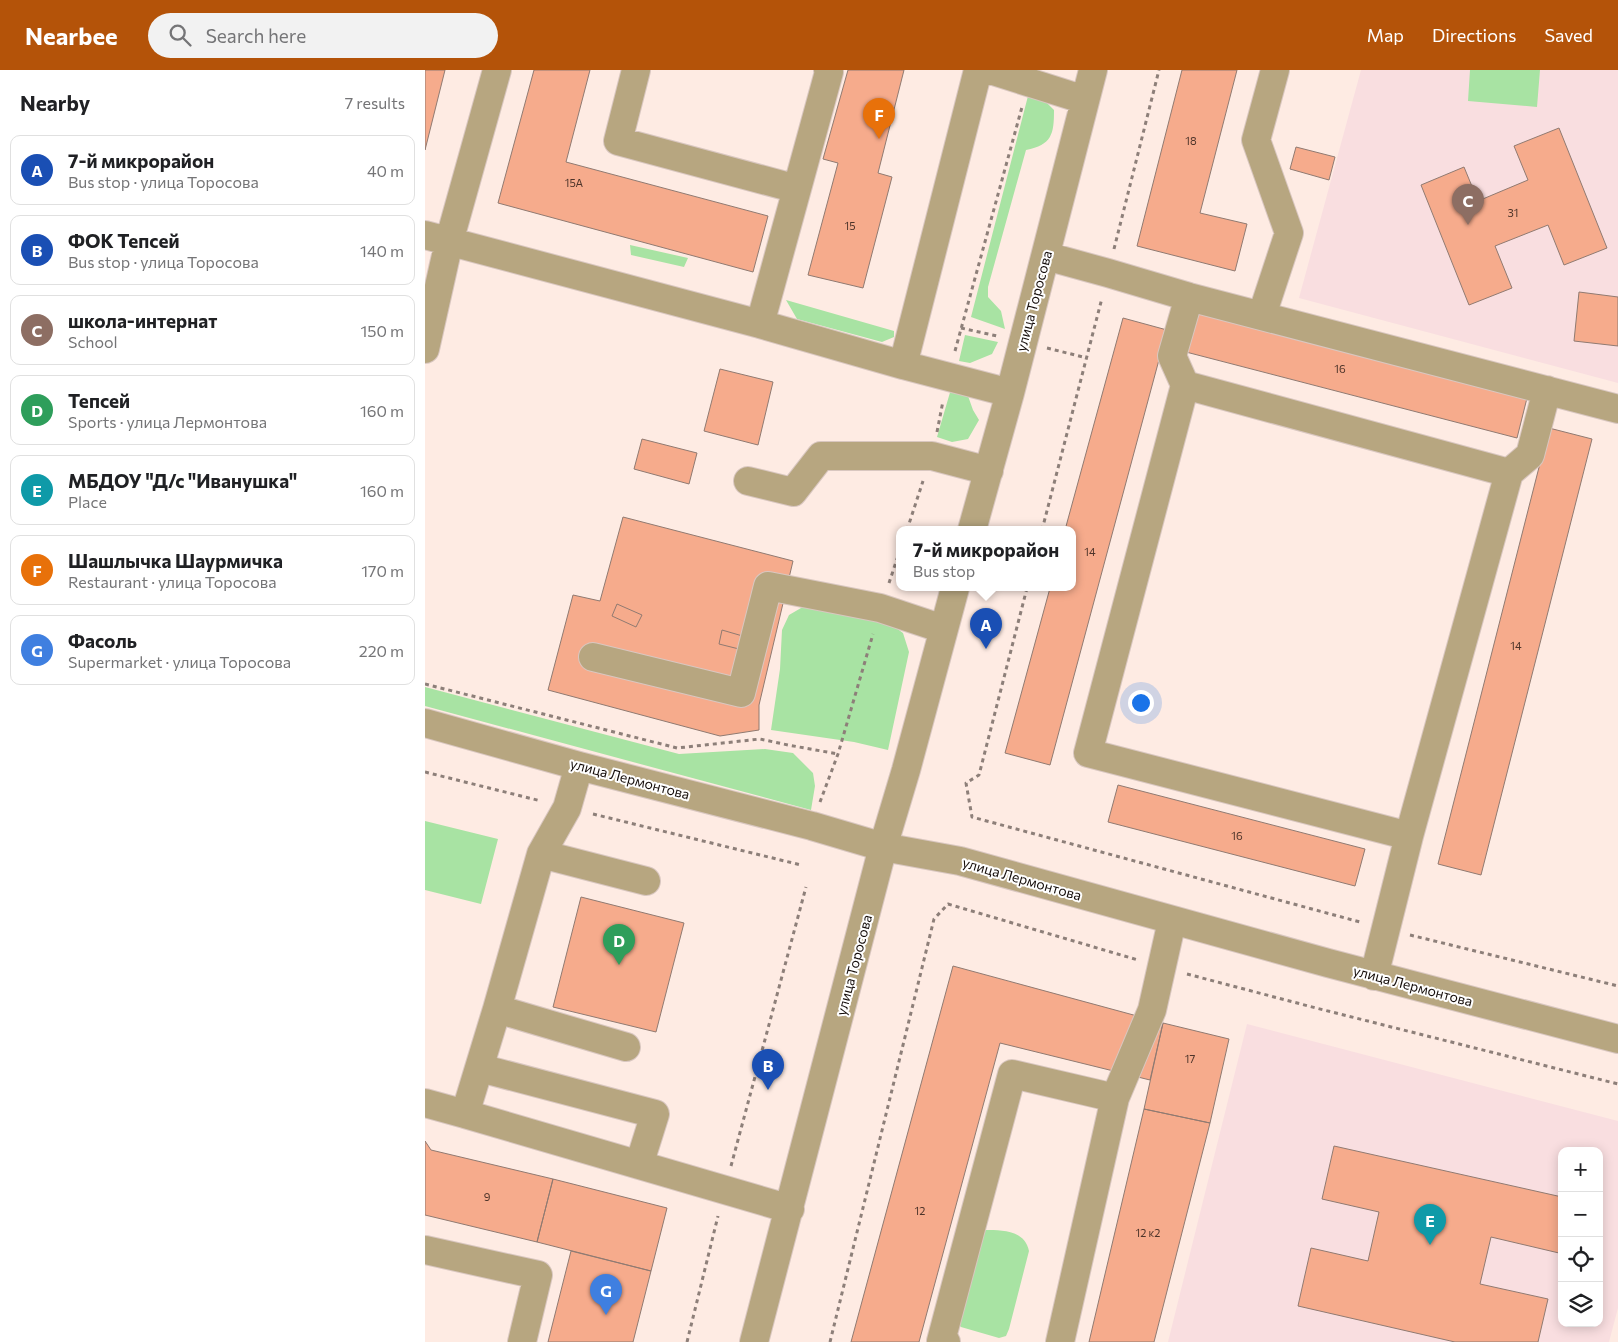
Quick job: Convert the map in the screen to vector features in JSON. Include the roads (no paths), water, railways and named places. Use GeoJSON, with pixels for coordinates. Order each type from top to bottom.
{"type":"FeatureCollection","features":[{"type":"Feature","properties":{"kind":"street"},"geometry":{"type":"LineString","coordinates":[[425,349],[437,239],[497,70]]}},
{"type":"Feature","properties":{"kind":"street"},"geometry":{"type":"LineString","coordinates":[[636,70],[618,141],[797,188]]}},
{"type":"Feature","properties":{"kind":"street"},"geometry":{"type":"LineString","coordinates":[[760,324],[828,70]]}},
{"type":"Feature","properties":{"kind":"street"},"geometry":{"type":"LineString","coordinates":[[903,365],[978,70]]}},
{"type":"Feature","properties":{"kind":"street"},"geometry":{"type":"LineString","coordinates":[[990,70],[1085,100]]}},
{"type":"Feature","properties":{"kind":"street","name":"улица Торосова"},"geometry":{"type":"LineString","coordinates":[[973,526],[1010,393],[1093,70]]}},
{"type":"Feature","properties":{"kind":"street"},"geometry":{"type":"LineString","coordinates":[[1262,315],[1289,233],[1256,140],[1275,70]]}},
{"type":"Feature","properties":{"kind":"street"},"geometry":{"type":"LineString","coordinates":[[437,239],[760,324],[1010,393]]}},
{"type":"Feature","properties":{"kind":"street"},"geometry":{"type":"LineString","coordinates":[[1045,256],[1189,297],[1618,409]]}},
{"type":"Feature","properties":{"kind":"street"},"geometry":{"type":"LineString","coordinates":[[1189,297],[1172,356],[1185,385],[1088,753],[1409,836]]}},
{"type":"Feature","properties":{"kind":"street"},"geometry":{"type":"LineString","coordinates":[[1185,385],[1509,473]]}},
{"type":"Feature","properties":{"kind":"street"},"geometry":{"type":"LineString","coordinates":[[1374,976],[1409,836],[1509,473],[1530,454],[1547,390]]}},
{"type":"Feature","properties":{"kind":"street"},"geometry":{"type":"LineString","coordinates":[[748,481],[793,492],[821,456],[932,456],[989,470]]}},
{"type":"Feature","properties":{"kind":"street"},"geometry":{"type":"LineString","coordinates":[[593,657],[741,694],[768,586],[880,608],[943,630]]}},
{"type":"Feature","properties":{"kind":"street","name":"улица Торосова"},"geometry":{"type":"LineString","coordinates":[[754,1342],[883,847],[906,770],[954,591]]}},
{"type":"Feature","properties":{"kind":"street","name":"улица Лермонтова"},"geometry":{"type":"LineString","coordinates":[[425,723],[883,847],[960,861],[1374,976],[1618,1039]]}},
{"type":"Feature","properties":{"kind":"street"},"geometry":{"type":"LineString","coordinates":[[465,1114],[541,854],[567,808],[579,766]]}},
{"type":"Feature","properties":{"kind":"street"},"geometry":{"type":"LineString","coordinates":[[541,854],[646,881]]}},
{"type":"Feature","properties":{"kind":"street"},"geometry":{"type":"LineString","coordinates":[[1060,1342],[1115,1098],[1152,1010],[1172,921]]}},
{"type":"Feature","properties":{"kind":"street"},"geometry":{"type":"LineString","coordinates":[[497,1009],[626,1047]]}},
{"type":"Feature","properties":{"kind":"street"},"geometry":{"type":"LineString","coordinates":[[480,1068],[655,1114],[639,1165]]}},
{"type":"Feature","properties":{"kind":"street"},"geometry":{"type":"LineString","coordinates":[[946,1342],[941,1341],[1012,1074],[1115,1098]]}},
{"type":"Feature","properties":{"kind":"street"},"geometry":{"type":"LineString","coordinates":[[425,1103],[725,1191],[790,1208]]}},
{"type":"Feature","properties":{"kind":"street"},"geometry":{"type":"LineString","coordinates":[[425,1250],[538,1275],[522,1342]]}},
{"type":"Feature","properties":{"kind":"place","name":"Шашлычка Шаурмичка"},"geometry":{"type":"Point","coordinates":[879,139]}},
{"type":"Feature","properties":{"kind":"place","name":"школа-интернат"},"geometry":{"type":"Point","coordinates":[1468,225]}},
{"type":"Feature","properties":{"kind":"place","name":"7-й микрорайон"},"geometry":{"type":"Point","coordinates":[986,649]}},
{"type":"Feature","properties":{"kind":"place","name":"Тепсей"},"geometry":{"type":"Point","coordinates":[619,965]}},
{"type":"Feature","properties":{"kind":"place","name":"ФОК Тепсей"},"geometry":{"type":"Point","coordinates":[768,1090]}},
{"type":"Feature","properties":{"kind":"place","name":"МБДОУ \"Д/с \"Иванушка\""},"geometry":{"type":"Point","coordinates":[1430,1245]}},
{"type":"Feature","properties":{"kind":"place","name":"Фасоль"},"geometry":{"type":"Point","coordinates":[606,1315]}}]}
